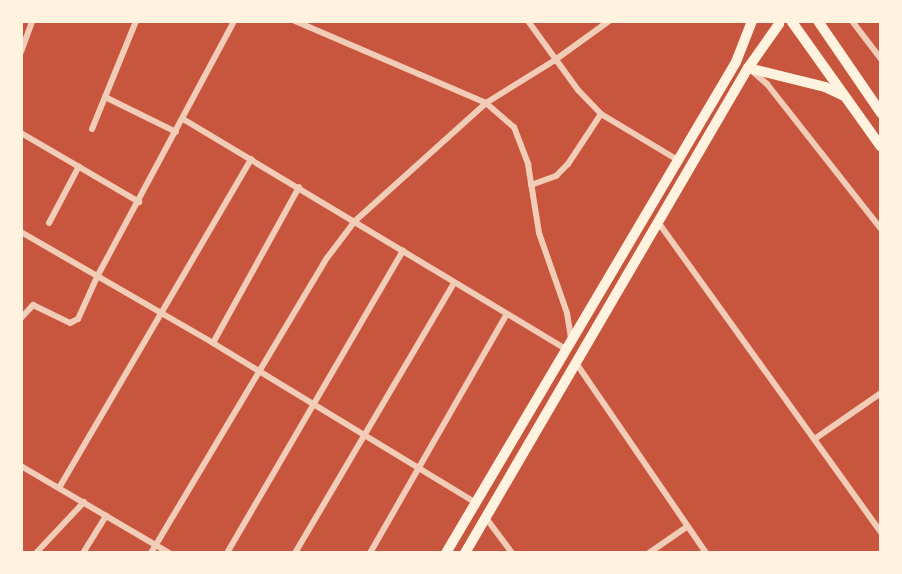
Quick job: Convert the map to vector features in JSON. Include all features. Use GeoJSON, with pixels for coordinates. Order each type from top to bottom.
{"type":"FeatureCollection","features":[{"type":"Feature","properties":{"kind":"main road"},"geometry":{"type":"LineString","coordinates":[[465,553],[773,22],[793,21],[881,147]]}},
{"type":"Feature","properties":{"kind":"main road"},"geometry":{"type":"LineString","coordinates":[[818,21],[881,113]]}},
{"type":"Feature","properties":{"kind":"main road"},"geometry":{"type":"LineString","coordinates":[[446,553],[736,62],[751,26]]}},
{"type":"Feature","properties":{"kind":"main road"},"geometry":{"type":"LineString","coordinates":[[748,68],[825,87],[846,97]]}},
{"type":"Feature","properties":{"kind":"main road"},"geometry":{"type":"LineString","coordinates":[[541,391],[554,400]]}},
{"type":"Feature","properties":{"kind":"street"},"geometry":{"type":"LineString","coordinates":[[21,52],[32,21]]}},
{"type":"Feature","properties":{"kind":"street"},"geometry":{"type":"LineString","coordinates":[[92,129],[136,21]]}},
{"type":"Feature","properties":{"kind":"street"},"geometry":{"type":"LineString","coordinates":[[21,318],[33,304],[70,323],[76,322],[98,275],[234,21]]}},
{"type":"Feature","properties":{"kind":"street"},"geometry":{"type":"LineString","coordinates":[[183,119],[507,314],[569,344],[567,313],[539,233],[528,164],[514,127],[486,103],[295,21]]}},
{"type":"Feature","properties":{"kind":"street"},"geometry":{"type":"LineString","coordinates":[[528,21],[555,60],[601,114],[678,160]]}},
{"type":"Feature","properties":{"kind":"street"},"geometry":{"type":"LineString","coordinates":[[151,553],[327,258],[355,221],[486,103],[555,60],[609,21]]}},
{"type":"Feature","properties":{"kind":"street"},"geometry":{"type":"LineString","coordinates":[[741,21],[751,26]]}},
{"type":"Feature","properties":{"kind":"street"},"geometry":{"type":"LineString","coordinates":[[852,21],[881,59]]}},
{"type":"Feature","properties":{"kind":"street"},"geometry":{"type":"LineString","coordinates":[[748,68],[767,84],[881,229]]}},
{"type":"Feature","properties":{"kind":"street"},"geometry":{"type":"LineString","coordinates":[[105,97],[176,132]]}},
{"type":"Feature","properties":{"kind":"street"},"geometry":{"type":"LineString","coordinates":[[531,185],[556,176],[568,164],[601,114]]}},
{"type":"Feature","properties":{"kind":"street"},"geometry":{"type":"LineString","coordinates":[[21,133],[139,202]]}},
{"type":"Feature","properties":{"kind":"street"},"geometry":{"type":"LineString","coordinates":[[59,488],[251,159]]}},
{"type":"Feature","properties":{"kind":"street"},"geometry":{"type":"LineString","coordinates":[[49,223],[79,166]]}},
{"type":"Feature","properties":{"kind":"street"},"geometry":{"type":"LineString","coordinates":[[213,343],[299,187]]}},
{"type":"Feature","properties":{"kind":"street"},"geometry":{"type":"LineString","coordinates":[[658,222],[816,438],[881,532]]}},
{"type":"Feature","properties":{"kind":"street"},"geometry":{"type":"LineString","coordinates":[[21,232],[213,343],[476,503]]}},
{"type":"Feature","properties":{"kind":"street"},"geometry":{"type":"LineString","coordinates":[[227,553],[403,251]]}},
{"type":"Feature","properties":{"kind":"street"},"geometry":{"type":"LineString","coordinates":[[295,553],[363,433],[454,283]]}},
{"type":"Feature","properties":{"kind":"street"},"geometry":{"type":"LineString","coordinates":[[370,553],[507,314]]}},
{"type":"Feature","properties":{"kind":"street"},"geometry":{"type":"LineString","coordinates":[[576,363],[706,553]]}},
{"type":"Feature","properties":{"kind":"street"},"geometry":{"type":"LineString","coordinates":[[816,438],[881,393]]}},
{"type":"Feature","properties":{"kind":"street"},"geometry":{"type":"LineString","coordinates":[[21,466],[169,553]]}},
{"type":"Feature","properties":{"kind":"street"},"geometry":{"type":"LineString","coordinates":[[36,553],[84,502]]}},
{"type":"Feature","properties":{"kind":"street"},"geometry":{"type":"LineString","coordinates":[[83,553],[106,516]]}},
{"type":"Feature","properties":{"kind":"street"},"geometry":{"type":"LineString","coordinates":[[485,517],[512,553]]}},
{"type":"Feature","properties":{"kind":"street"},"geometry":{"type":"LineString","coordinates":[[649,553],[688,526]]}}]}
